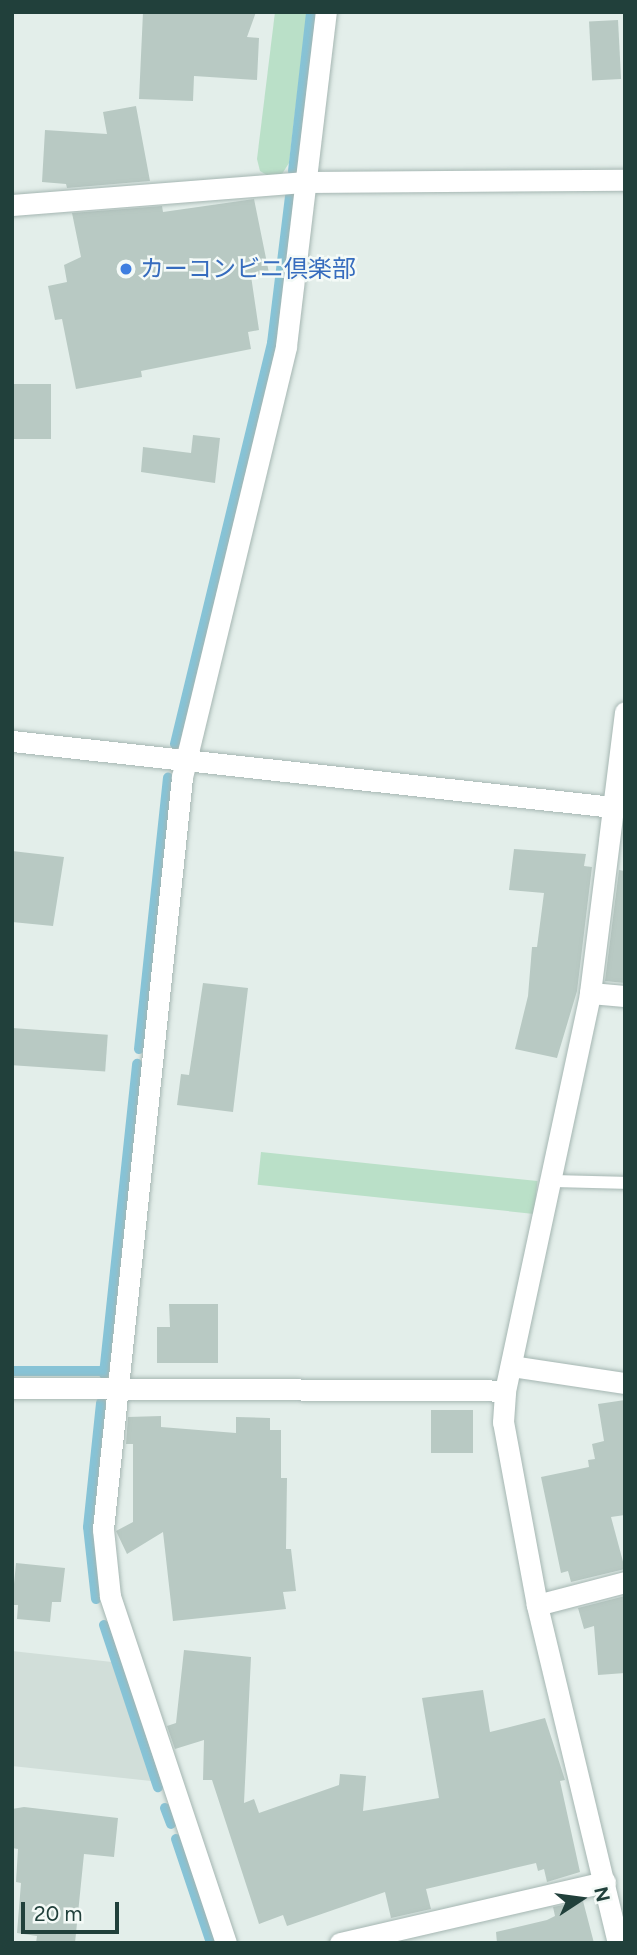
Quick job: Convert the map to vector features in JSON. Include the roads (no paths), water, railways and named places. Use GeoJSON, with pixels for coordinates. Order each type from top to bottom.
{"type":"FeatureCollection","features":[{"type":"Feature","properties":{"kind":"street"},"geometry":{"type":"LineString","coordinates":[[226,1943],[104,1574],[103,1529],[187,761],[286,346],[326,12]]}},
{"type":"Feature","properties":{"kind":"street"},"geometry":{"type":"LineString","coordinates":[[12,205],[306,182],[625,180]]}},
{"type":"Feature","properties":{"kind":"street"},"geometry":{"type":"LineString","coordinates":[[618,1943],[537,1605],[505,1452],[505,1391],[590,993],[625,712]]}},
{"type":"Feature","properties":{"kind":"street"},"geometry":{"type":"LineString","coordinates":[[12,741],[613,807]]}},
{"type":"Feature","properties":{"kind":"street"},"geometry":{"type":"LineString","coordinates":[[590,993],[625,996]]}},
{"type":"Feature","properties":{"kind":"street"},"geometry":{"type":"LineString","coordinates":[[511,1366],[625,1383]]}},
{"type":"Feature","properties":{"kind":"street"},"geometry":{"type":"LineString","coordinates":[[12,1388],[505,1391]]}},
{"type":"Feature","properties":{"kind":"street"},"geometry":{"type":"LineString","coordinates":[[537,1605],[625,1582]]}},
{"type":"Feature","properties":{"kind":"street"},"geometry":{"type":"LineString","coordinates":[[340,1943],[605,1882]]}},
{"type":"Feature","properties":{"kind":"lane"},"geometry":{"type":"LineString","coordinates":[[550,1181],[625,1183]]}},
{"type":"Feature","properties":{"kind":"waterway"},"geometry":{"type":"LineString","coordinates":[[293,171],[311,12]]}},
{"type":"Feature","properties":{"kind":"waterway"},"geometry":{"type":"LineString","coordinates":[[175,744],[272,343],[290,196]]}},
{"type":"Feature","properties":{"kind":"waterway"},"geometry":{"type":"LineString","coordinates":[[139,1049],[168,778]]}},
{"type":"Feature","properties":{"kind":"waterway"},"geometry":{"type":"LineString","coordinates":[[104,1374],[137,1064]]}},
{"type":"Feature","properties":{"kind":"waterway"},"geometry":{"type":"LineString","coordinates":[[12,1371],[104,1371]]}},
{"type":"Feature","properties":{"kind":"waterway"},"geometry":{"type":"LineString","coordinates":[[96,1599],[88,1527],[101,1403]]}},
{"type":"Feature","properties":{"kind":"waterway"},"geometry":{"type":"LineString","coordinates":[[104,1625],[158,1787]]}},
{"type":"Feature","properties":{"kind":"waterway"},"geometry":{"type":"LineString","coordinates":[[165,1808],[171,1824]]}},
{"type":"Feature","properties":{"kind":"waterway"},"geometry":{"type":"LineString","coordinates":[[176,1839],[211,1943]]}},
{"type":"Feature","properties":{"kind":"place","name":"カーコンビニ倶楽部"},"geometry":{"type":"Point","coordinates":[126,269]}}]}
